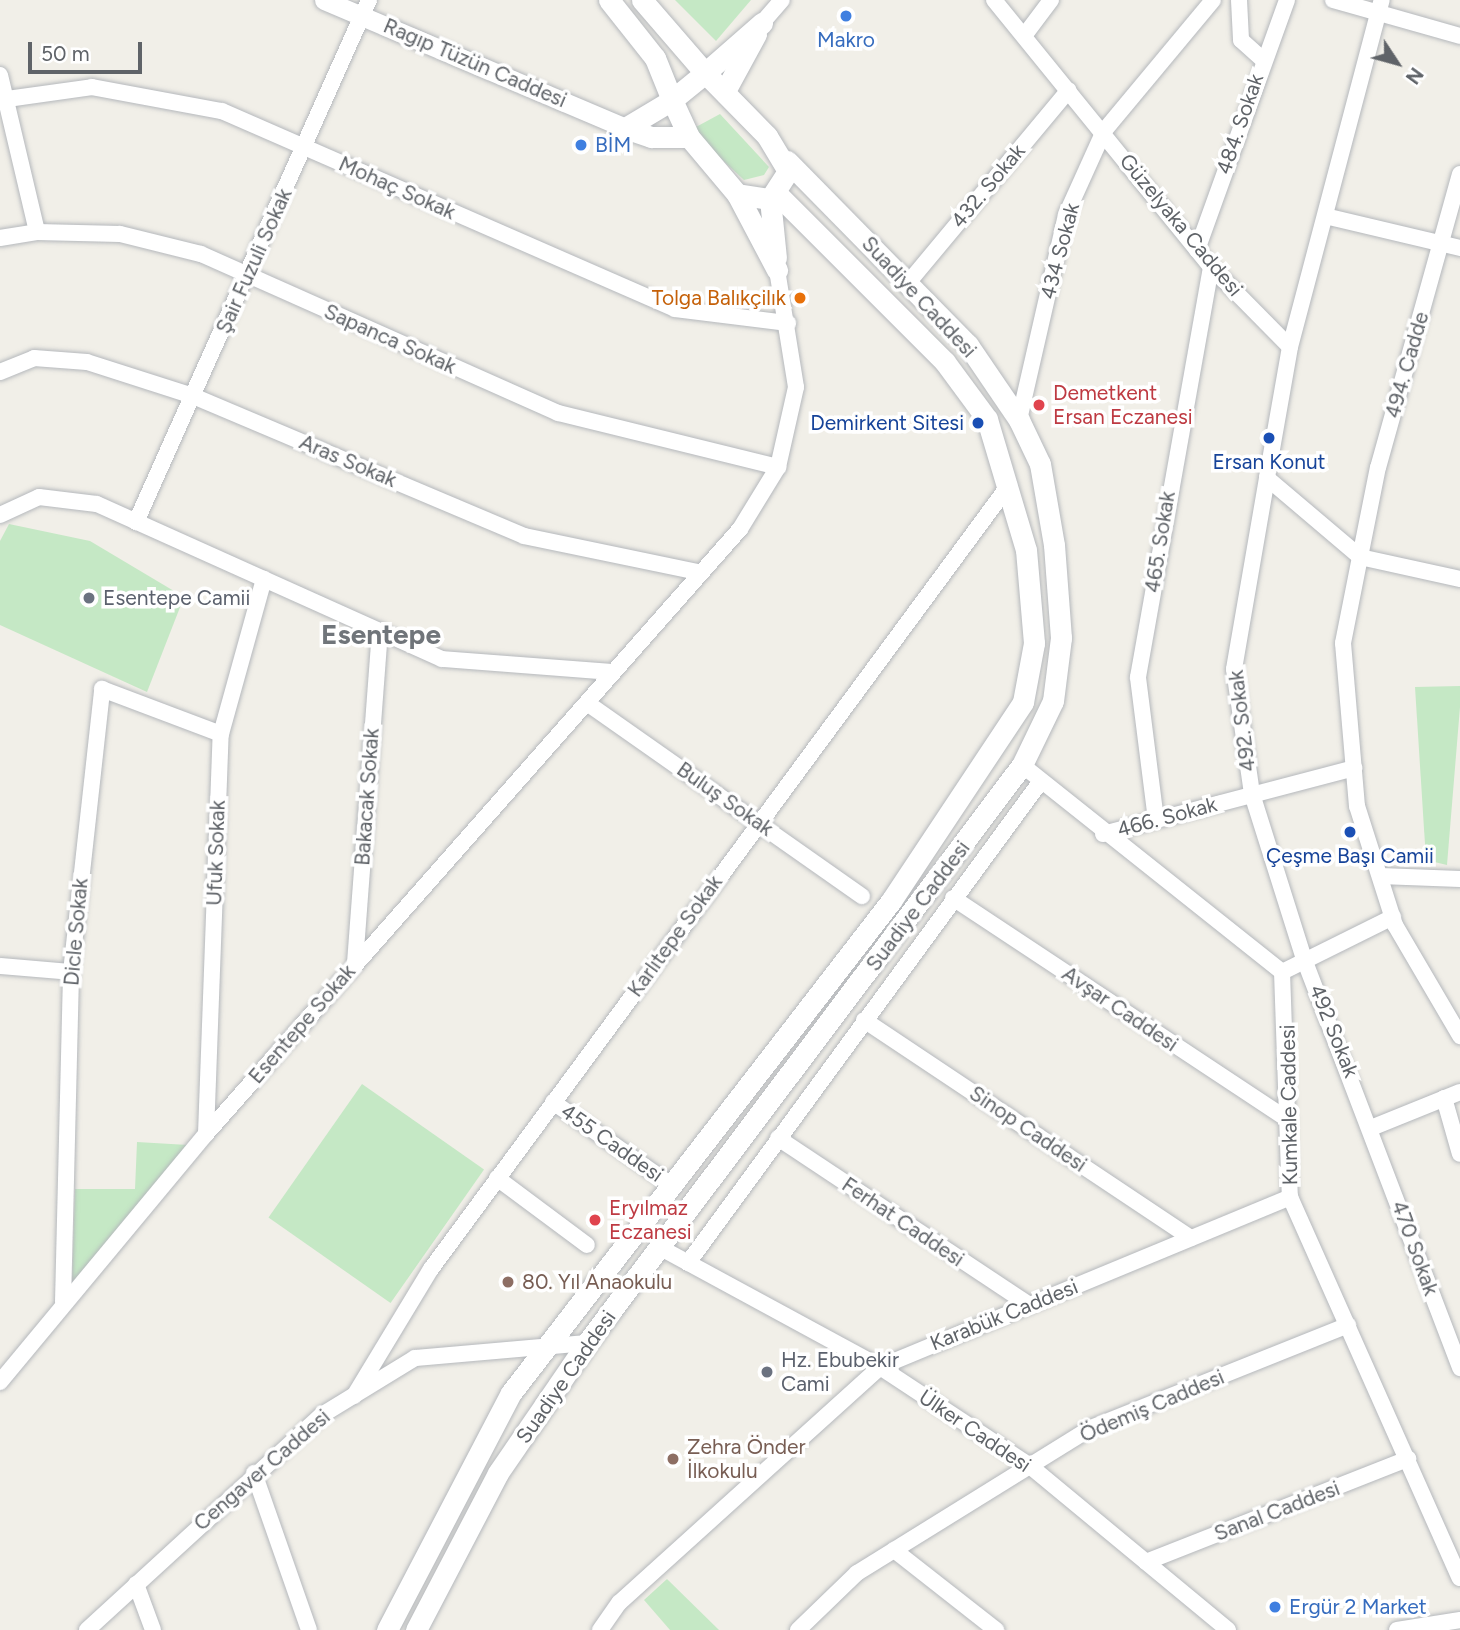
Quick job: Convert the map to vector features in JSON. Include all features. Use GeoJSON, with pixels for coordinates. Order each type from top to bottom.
{"type":"FeatureCollection","features":[{"type":"Feature","properties":{"kind":"main road"},"geometry":{"type":"LineString","coordinates":[[610,0],[655,58],[689,137],[737,194],[777,270]]}},
{"type":"Feature","properties":{"kind":"main road","name":"Suadiye Caddesi"},"geometry":{"type":"LineString","coordinates":[[416,1630],[498,1473],[587,1343],[1022,765],[1053,701],[1061,638],[1041,464],[1019,420],[968,345],[787,161],[642,0]]}},
{"type":"Feature","properties":{"kind":"main road"},"geometry":{"type":"LineString","coordinates":[[625,128],[671,100],[762,23]]}},
{"type":"Feature","properties":{"kind":"main road"},"geometry":{"type":"LineString","coordinates":[[725,91],[762,23]]}},
{"type":"Feature","properties":{"kind":"main road","name":"Ragıp Tüzün Caddesi"},"geometry":{"type":"LineString","coordinates":[[625,128],[651,137],[689,137]]}},
{"type":"Feature","properties":{"kind":"main road"},"geometry":{"type":"LineString","coordinates":[[777,270],[774,197],[787,161]]}},
{"type":"Feature","properties":{"kind":"main road"},"geometry":{"type":"LineString","coordinates":[[737,194],[774,197]]}},
{"type":"Feature","properties":{"kind":"main road","name":"Suadiye Caddesi"},"geometry":{"type":"LineString","coordinates":[[387,1630],[511,1393],[891,901],[1023,702],[1034,643],[1026,550],[1009,485],[987,419],[945,362],[774,197]]}},
{"type":"Feature","properties":{"kind":"street","name":"Ragıp Tüzün Caddesi"},"geometry":{"type":"LineString","coordinates":[[324,0],[365,7],[625,128]]}},
{"type":"Feature","properties":{"kind":"street"},"geometry":{"type":"LineString","coordinates":[[762,23],[782,0]]}},
{"type":"Feature","properties":{"kind":"street","name":"Güzelyaka Caddesi"},"geometry":{"type":"LineString","coordinates":[[994,0],[1104,131],[1211,267],[1290,347]]}},
{"type":"Feature","properties":{"kind":"street"},"geometry":{"type":"LineString","coordinates":[[1024,36],[1051,0]]}},
{"type":"Feature","properties":{"kind":"street","name":"434 Sokak"},"geometry":{"type":"LineString","coordinates":[[1019,420],[1066,215],[1104,131],[1213,0]]}},
{"type":"Feature","properties":{"kind":"street"},"geometry":{"type":"LineString","coordinates":[[1238,0],[1241,40],[1262,59]]}},
{"type":"Feature","properties":{"kind":"street","name":"484. Sokak"},"geometry":{"type":"LineString","coordinates":[[1197,250],[1262,59],[1287,0]]}},
{"type":"Feature","properties":{"kind":"street"},"geometry":{"type":"LineString","coordinates":[[1333,0],[1381,6],[1460,36]]}},
{"type":"Feature","properties":{"kind":"street"},"geometry":{"type":"LineString","coordinates":[[1381,6],[1290,347],[1267,478],[1360,557],[1460,579]]}},
{"type":"Feature","properties":{"kind":"street","name":"Şair Fuzuli Sokak"},"geometry":{"type":"LineString","coordinates":[[136,522],[249,276],[365,7]]}},
{"type":"Feature","properties":{"kind":"street"},"geometry":{"type":"LineString","coordinates":[[0,75],[3,99],[37,232]]}},
{"type":"Feature","properties":{"kind":"street","name":"Mohaç Sokak"},"geometry":{"type":"LineString","coordinates":[[3,99],[92,87],[222,111],[675,309],[788,323]]}},
{"type":"Feature","properties":{"kind":"street","name":"432. Sokak"},"geometry":{"type":"LineString","coordinates":[[908,283],[1069,90]]}},
{"type":"Feature","properties":{"kind":"street","name":"494. Cadde"},"geometry":{"type":"LineString","coordinates":[[1360,557],[1460,174]]}},
{"type":"Feature","properties":{"kind":"street"},"geometry":{"type":"LineString","coordinates":[[1325,216],[1460,248]]}},
{"type":"Feature","properties":{"kind":"street","name":"Sapanca Sokak"},"geometry":{"type":"LineString","coordinates":[[0,238],[37,232],[120,234],[201,254],[558,413],[778,467]]}},
{"type":"Feature","properties":{"kind":"street","name":"465. Sokak"},"geometry":{"type":"LineString","coordinates":[[1156,820],[1138,677],[1211,267]]}},
{"type":"Feature","properties":{"kind":"street"},"geometry":{"type":"LineString","coordinates":[[0,515],[39,497],[97,504],[442,659],[610,672],[740,528],[778,467],[796,387],[788,323],[777,270]]}},
{"type":"Feature","properties":{"kind":"street","name":"Aras Sokak"},"geometry":{"type":"LineString","coordinates":[[0,372],[34,358],[87,362],[193,396],[524,536],[698,572]]}},
{"type":"Feature","properties":{"kind":"street","name":"492. Sokak"},"geometry":{"type":"LineString","coordinates":[[1267,478],[1234,669],[1252,794],[1304,959]]}},
{"type":"Feature","properties":{"kind":"street","name":"Karlıtepe Sokak"},"geometry":{"type":"LineString","coordinates":[[354,1396],[431,1269],[1009,485]]}},
{"type":"Feature","properties":{"kind":"street"},"geometry":{"type":"LineString","coordinates":[[1360,557],[1343,643],[1357,806],[1392,917],[1460,1037]]}},
{"type":"Feature","properties":{"kind":"street","name":"Ufuk Sokak"},"geometry":{"type":"LineString","coordinates":[[206,1134],[221,734],[264,579]]}},
{"type":"Feature","properties":{"kind":"street","name":"Bakacak Sokak"},"geometry":{"type":"LineString","coordinates":[[355,963],[380,631]]}},
{"type":"Feature","properties":{"kind":"street","name":"Esentepe Sokak"},"geometry":{"type":"LineString","coordinates":[[0,1382],[63,1302],[206,1134],[587,703],[610,672]]}},
{"type":"Feature","properties":{"kind":"street","name":"Dicle Sokak"},"geometry":{"type":"LineString","coordinates":[[63,1302],[71,972],[102,689],[221,734]]}},
{"type":"Feature","properties":{"kind":"street","name":"Buluş Sokak"},"geometry":{"type":"LineString","coordinates":[[587,703],[862,896]]}},
{"type":"Feature","properties":{"kind":"street"},"geometry":{"type":"LineString","coordinates":[[1022,765],[1103,834],[1282,972]]}},
{"type":"Feature","properties":{"kind":"street","name":"466. Sokak"},"geometry":{"type":"LineString","coordinates":[[1103,834],[1354,768]]}},
{"type":"Feature","properties":{"kind":"street"},"geometry":{"type":"LineString","coordinates":[[688,1263],[1041,781]]}},
{"type":"Feature","properties":{"kind":"street"},"geometry":{"type":"LineString","coordinates":[[1380,876],[1460,877]]}},
{"type":"Feature","properties":{"kind":"street","name":"Avşar Caddesi"},"geometry":{"type":"LineString","coordinates":[[953,898],[1288,1120]]}},
{"type":"Feature","properties":{"kind":"street"},"geometry":{"type":"LineString","coordinates":[[1304,959],[1392,917]]}},
{"type":"Feature","properties":{"kind":"street","name":"492 Sokak"},"geometry":{"type":"LineString","coordinates":[[1282,972],[1304,959],[1371,1128]]}},
{"type":"Feature","properties":{"kind":"street"},"geometry":{"type":"LineString","coordinates":[[0,966],[71,972]]}},
{"type":"Feature","properties":{"kind":"street","name":"Kumkale Caddesi"},"geometry":{"type":"LineString","coordinates":[[1282,972],[1290,1197],[1460,1577]]}},
{"type":"Feature","properties":{"kind":"street","name":"Sinop Caddesi"},"geometry":{"type":"LineString","coordinates":[[864,1020],[1191,1238]]}},
{"type":"Feature","properties":{"kind":"street"},"geometry":{"type":"LineString","coordinates":[[1371,1128],[1460,1092]]}},
{"type":"Feature","properties":{"kind":"street"},"geometry":{"type":"LineString","coordinates":[[1444,1098],[1460,1154]]}},
{"type":"Feature","properties":{"kind":"street","name":"455 Caddesi"},"geometry":{"type":"LineString","coordinates":[[554,1102],[671,1185]]}},
{"type":"Feature","properties":{"kind":"street","name":"470 Sokak"},"geometry":{"type":"LineString","coordinates":[[1371,1128],[1460,1368]]}},
{"type":"Feature","properties":{"kind":"street","name":"Ferhat Caddesi"},"geometry":{"type":"LineString","coordinates":[[778,1138],[1029,1305]]}},
{"type":"Feature","properties":{"kind":"street"},"geometry":{"type":"LineString","coordinates":[[497,1178],[587,1245]]}},
{"type":"Feature","properties":{"kind":"street","name":"Karabük Caddesi"},"geometry":{"type":"LineString","coordinates":[[600,1630],[619,1602],[880,1367],[1290,1197]]}},
{"type":"Feature","properties":{"kind":"street","name":"Ülker Caddesi"},"geometry":{"type":"LineString","coordinates":[[661,1248],[880,1367],[1030,1466],[1228,1630]]}},
{"type":"Feature","properties":{"kind":"street","name":"Ödemiş Caddesi"},"geometry":{"type":"LineString","coordinates":[[798,1630],[857,1573],[1091,1428],[1348,1325]]}},
{"type":"Feature","properties":{"kind":"street","name":"Cengaver Caddesi"},"geometry":{"type":"LineString","coordinates":[[87,1630],[254,1473],[354,1396],[415,1358],[547,1343],[587,1343]]}},
{"type":"Feature","properties":{"kind":"street","name":"Sanal Caddesi"},"geometry":{"type":"LineString","coordinates":[[1146,1562],[1408,1460]]}},
{"type":"Feature","properties":{"kind":"street"},"geometry":{"type":"LineString","coordinates":[[254,1473],[309,1630]]}},
{"type":"Feature","properties":{"kind":"street"},"geometry":{"type":"LineString","coordinates":[[894,1550],[996,1630]]}},
{"type":"Feature","properties":{"kind":"street"},"geometry":{"type":"LineString","coordinates":[[136,1584],[153,1630]]}},
{"type":"Feature","properties":{"kind":"street"},"geometry":{"type":"LineString","coordinates":[[1398,1630],[1460,1620]]}},
{"type":"Feature","properties":{"kind":"green space"},"geometry":{"type":"Polygon","coordinates":[[[675,0],[751,0],[716,41],[675,0]]]}},
{"type":"Feature","properties":{"kind":"green space"},"geometry":{"type":"Polygon","coordinates":[[[720,114],[769,167],[764,175],[744,180],[699,138],[696,127],[720,114]]]}},
{"type":"Feature","properties":{"kind":"green space"},"geometry":{"type":"Polygon","coordinates":[[[9,524],[90,541],[184,597],[147,692],[0,625],[0,541],[9,524]]]}},
{"type":"Feature","properties":{"kind":"green space"},"geometry":{"type":"Polygon","coordinates":[[[1460,686],[1447,865],[1426,860],[1415,687],[1460,686]]]}},
{"type":"Feature","properties":{"kind":"green space"},"geometry":{"type":"Polygon","coordinates":[[[362,1084],[484,1169],[391,1303],[269,1218],[362,1084]]]}},
{"type":"Feature","properties":{"kind":"green space"},"geometry":{"type":"Polygon","coordinates":[[[137,1142],[188,1145],[72,1284],[75,1189],[135,1189],[137,1142]]]}},
{"type":"Feature","properties":{"kind":"green space"},"geometry":{"type":"Polygon","coordinates":[[[667,1579],[719,1630],[670,1630],[644,1600],[667,1579]]]}},
{"type":"Feature","properties":{"kind":"place","name":"Makro"},"geometry":{"type":"Point","coordinates":[846,16]}},
{"type":"Feature","properties":{"kind":"place","name":"BİM"},"geometry":{"type":"Point","coordinates":[581,145]}},
{"type":"Feature","properties":{"kind":"place","name":"Tolga Balıkçilık"},"geometry":{"type":"Point","coordinates":[800,298]}},
{"type":"Feature","properties":{"kind":"place","name":"Demetkent Ersan Eczanesi"},"geometry":{"type":"Point","coordinates":[1039,405]}},
{"type":"Feature","properties":{"kind":"place","name":"Demirkent Sitesi"},"geometry":{"type":"Point","coordinates":[978,423]}},
{"type":"Feature","properties":{"kind":"place","name":"Ersan Konut"},"geometry":{"type":"Point","coordinates":[1269,438]}},
{"type":"Feature","properties":{"kind":"place","name":"Esentepe Camii"},"geometry":{"type":"Point","coordinates":[89,598]}},
{"type":"Feature","properties":{"kind":"place","name":"Çeşme Başı Camii"},"geometry":{"type":"Point","coordinates":[1350,832]}},
{"type":"Feature","properties":{"kind":"place","name":"Eryılmaz Eczanesi"},"geometry":{"type":"Point","coordinates":[595,1220]}},
{"type":"Feature","properties":{"kind":"place","name":"80. Yıl Anaokulu"},"geometry":{"type":"Point","coordinates":[508,1282]}},
{"type":"Feature","properties":{"kind":"place","name":"Hz. Ebubekir Cami"},"geometry":{"type":"Point","coordinates":[767,1372]}},
{"type":"Feature","properties":{"kind":"place","name":"Zehra Önder İlkokulu"},"geometry":{"type":"Point","coordinates":[673,1459]}},
{"type":"Feature","properties":{"kind":"place","name":"Ergür 2 Market"},"geometry":{"type":"Point","coordinates":[1275,1607]}},
{"type":"Feature","properties":{"kind":"district","name":"Esentepe"},"geometry":{"type":"Point","coordinates":[381,634]}}]}
